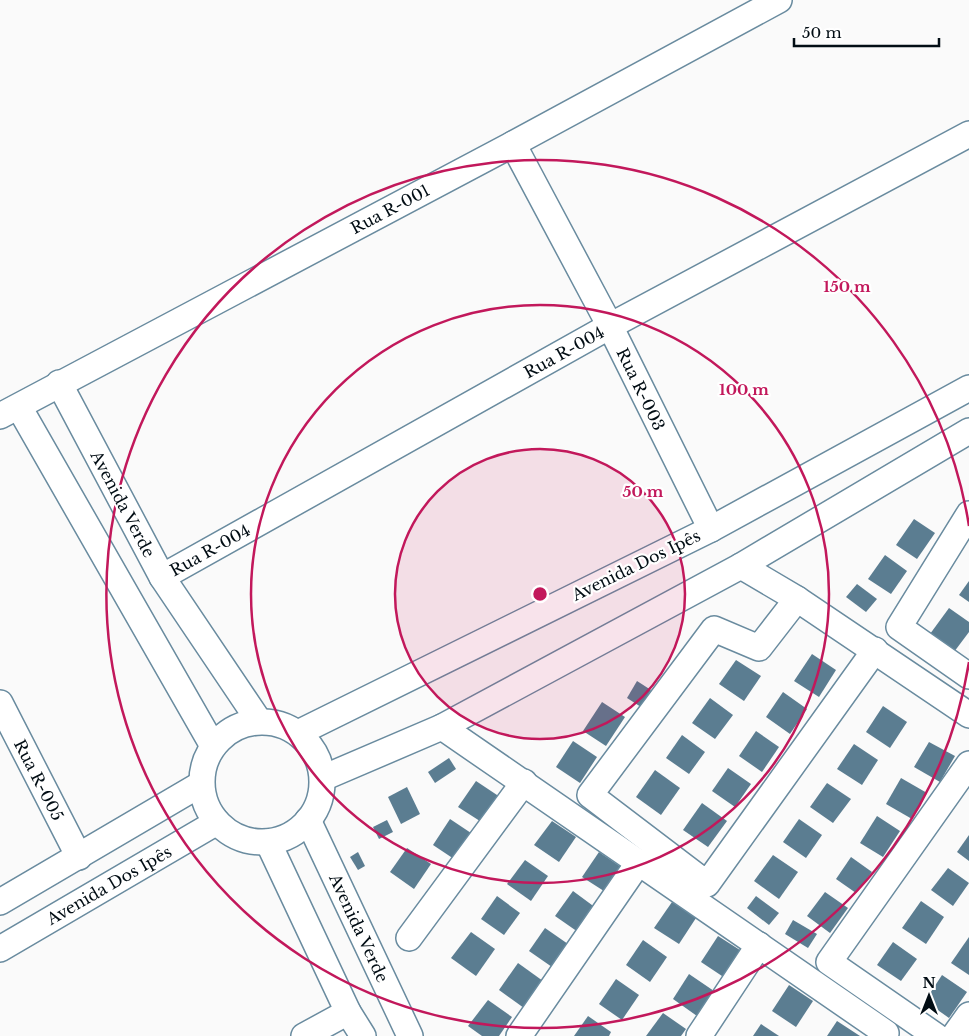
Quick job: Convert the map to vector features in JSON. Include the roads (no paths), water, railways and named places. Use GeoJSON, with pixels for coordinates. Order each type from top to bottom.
{"type":"FeatureCollection","features":[{"type":"Feature","properties":{"kind":"street","name":"Rua R-001"},"geometry":{"type":"LineString","coordinates":[[9,411],[58,383],[513,144],[780,0]]}},
{"type":"Feature","properties":{"kind":"street","name":"Rua R-004"},"geometry":{"type":"LineString","coordinates":[[162,577],[610,326],[969,134]]}},
{"type":"Feature","properties":{"kind":"street","name":"Rua R-003"},"geometry":{"type":"LineString","coordinates":[[513,144],[610,326],[711,528]]}},
{"type":"Feature","properties":{"kind":"street","name":"Avenida Verde"},"geometry":{"type":"LineString","coordinates":[[58,383],[162,577],[259,721]]}},
{"type":"Feature","properties":{"kind":"street","name":"Avenida Dos Ipês"},"geometry":{"type":"LineString","coordinates":[[298,733],[711,528],[969,388]]}},
{"type":"Feature","properties":{"kind":"street"},"geometry":{"type":"LineString","coordinates":[[9,411],[213,746]]}},
{"type":"Feature","properties":{"kind":"street"},"geometry":{"type":"LineString","coordinates":[[323,778],[442,727],[741,566],[969,431]]}},
{"type":"Feature","properties":{"kind":"street"},"geometry":{"type":"LineString","coordinates":[[969,514],[899,627],[969,676]]}},
{"type":"Feature","properties":{"kind":"street"},"geometry":{"type":"LineString","coordinates":[[741,566],[798,599],[969,715]]}},
{"type":"Feature","properties":{"kind":"street"},"geometry":{"type":"LineString","coordinates":[[798,599],[759,648],[714,629],[590,795],[707,884],[875,650]]}},
{"type":"Feature","properties":{"kind":"street","name":"Rua R-005"},"geometry":{"type":"LineString","coordinates":[[0,703],[79,857]]}},
{"type":"Feature","properties":{"kind":"street"},"geometry":{"type":"LineString","coordinates":[[259,721],[286,726],[298,733],[315,753],[323,778],[319,804],[308,820],[294,833],[268,842],[240,838],[228,832],[217,822],[203,798],[201,784],[202,770],[213,746],[233,728],[259,721]]}},
{"type":"Feature","properties":{"kind":"street"},"geometry":{"type":"LineString","coordinates":[[442,727],[886,1033],[884,1036]]}},
{"type":"Feature","properties":{"kind":"street"},"geometry":{"type":"LineString","coordinates":[[936,1036],[829,962],[969,764]]}},
{"type":"Feature","properties":{"kind":"street"},"geometry":{"type":"LineString","coordinates":[[409,938],[524,782]]}},
{"type":"Feature","properties":{"kind":"street"},"geometry":{"type":"LineString","coordinates":[[0,902],[201,784]]}},
{"type":"Feature","properties":{"kind":"street","name":"Avenida Verde"},"geometry":{"type":"LineString","coordinates":[[308,820],[410,1036]]}},
{"type":"Feature","properties":{"kind":"street","name":"Avenida Dos Ipês"},"geometry":{"type":"LineString","coordinates":[[0,949],[217,822]]}},
{"type":"Feature","properties":{"kind":"street"},"geometry":{"type":"LineString","coordinates":[[268,842],[348,1012],[363,1036]]}},
{"type":"Feature","properties":{"kind":"street"},"geometry":{"type":"LineString","coordinates":[[519,1036],[640,862]]}},
{"type":"Feature","properties":{"kind":"street"},"geometry":{"type":"LineString","coordinates":[[699,1036],[759,945]]}},
{"type":"Feature","properties":{"kind":"street"},"geometry":{"type":"LineString","coordinates":[[304,1036],[348,1012]]}},
{"type":"Feature","properties":{"kind":"street"},"geometry":{"type":"LineString","coordinates":[[954,1036],[969,1015]]}}]}
